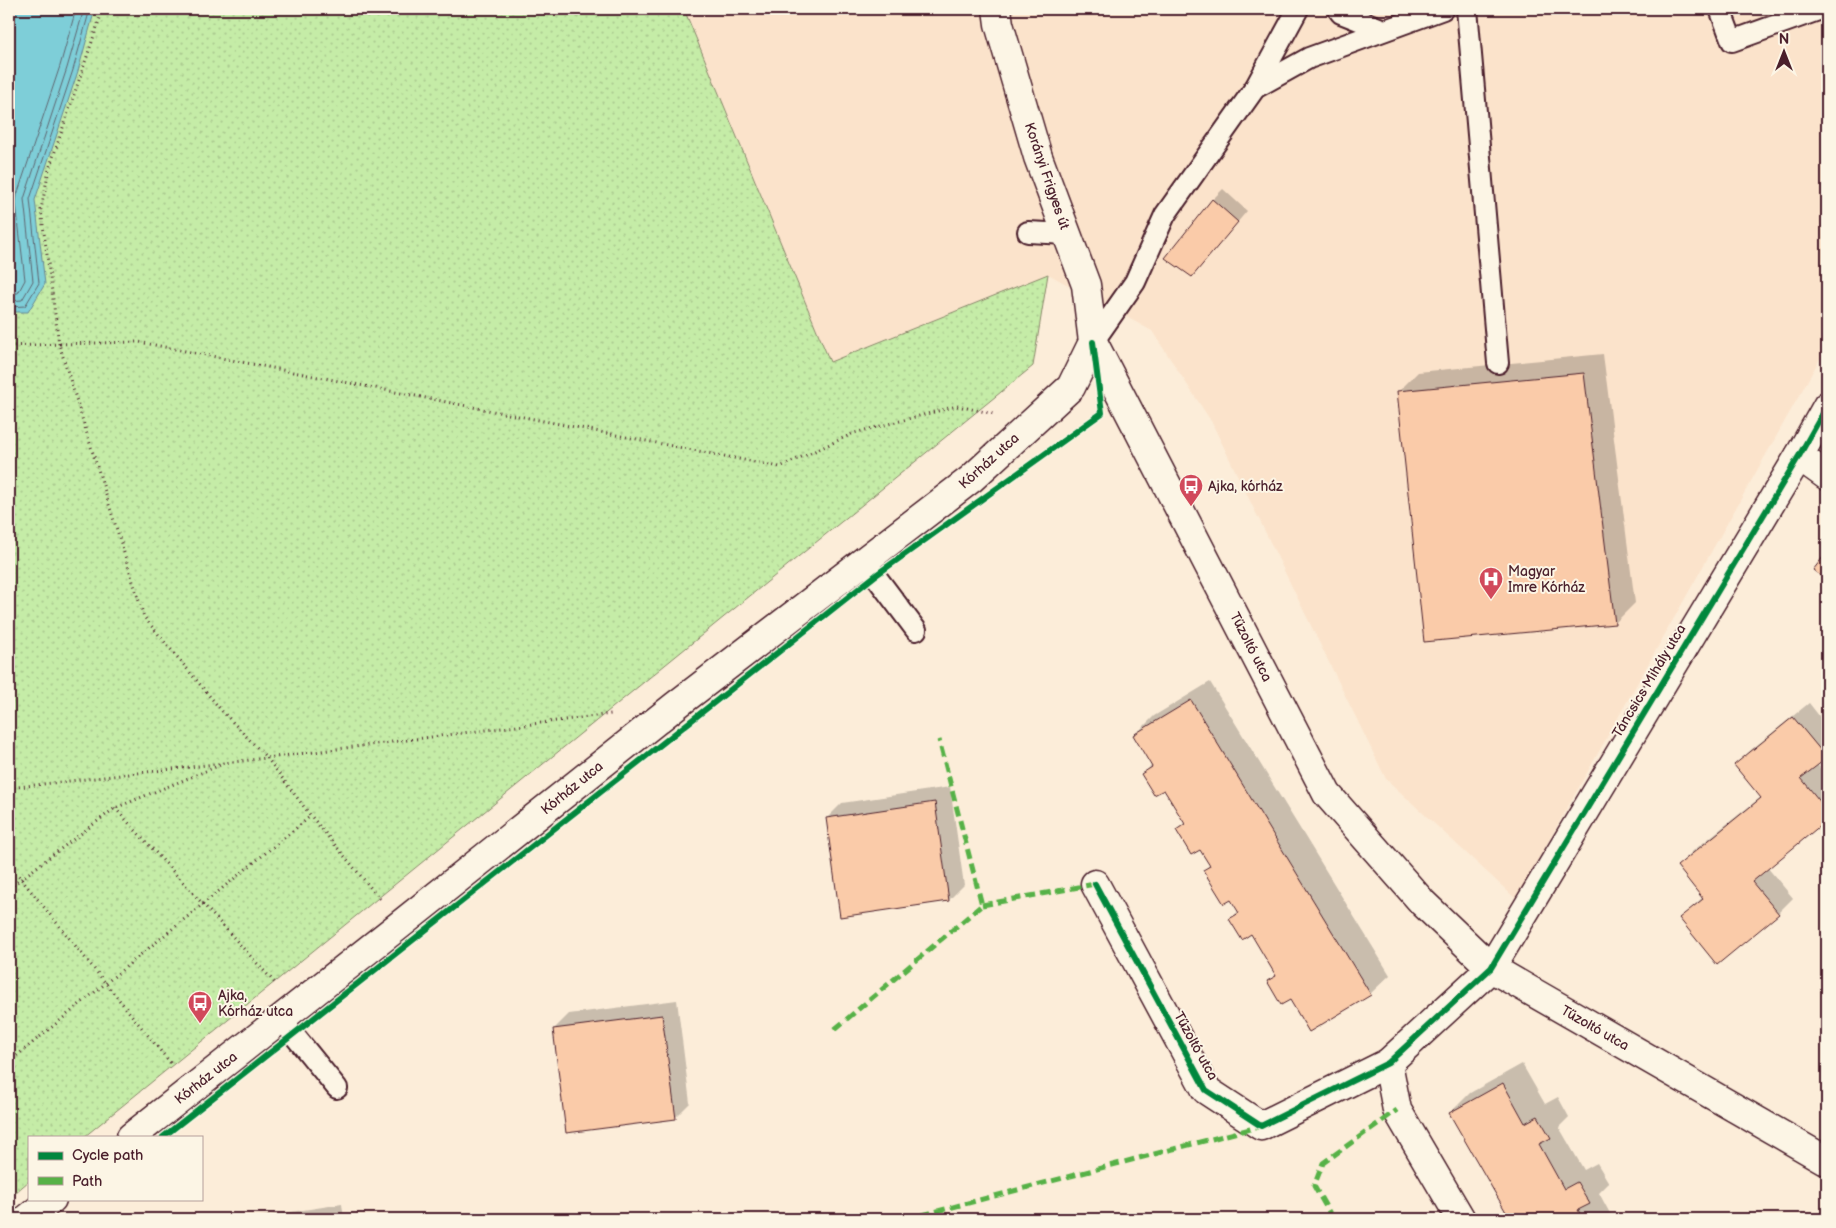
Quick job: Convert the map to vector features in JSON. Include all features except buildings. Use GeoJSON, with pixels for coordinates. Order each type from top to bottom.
{"type":"FeatureCollection","features":[{"type":"Feature","properties":{"kind":"street","name":"Korányi Frigyes út"},"geometry":{"type":"LineString","coordinates":[[997,9],[999,24],[1038,157],[1086,285],[1093,342]]}},
{"type":"Feature","properties":{"kind":"street","name":"Kórház utca"},"geometry":{"type":"LineString","coordinates":[[132,1136],[675,706],[971,479],[1071,387],[1093,342]]}},
{"type":"Feature","properties":{"kind":"street","name":"Tűzoltó utca"},"geometry":{"type":"LineString","coordinates":[[1093,342],[1327,794],[1423,903],[1490,968],[1827,1161]]}},
{"type":"Feature","properties":{"kind":"street","name":"Táncsics Mihály utca"},"geometry":{"type":"LineString","coordinates":[[1388,1063],[1490,968],[1799,456],[1827,406]]}},
{"type":"Feature","properties":{"kind":"street"},"geometry":{"type":"LineString","coordinates":[[1799,456],[1827,476]]}},
{"type":"Feature","properties":{"kind":"street","name":"Tűzoltó utca"},"geometry":{"type":"LineString","coordinates":[[1095,884],[1206,1090],[1261,1126],[1388,1063]]}},
{"type":"Feature","properties":{"kind":"street"},"geometry":{"type":"LineString","coordinates":[[1388,1063],[1397,1110],[1461,1219]]}},
{"type":"Feature","properties":{"kind":"street"},"geometry":{"type":"LineString","coordinates":[[27,1219],[51,1200]]}},
{"type":"Feature","properties":{"kind":"lane"},"geometry":{"type":"LineString","coordinates":[[1093,342],[1135,282],[1165,215],[1255,88],[1298,9]]}},
{"type":"Feature","properties":{"kind":"lane"},"geometry":{"type":"LineString","coordinates":[[1338,9],[1341,13],[1384,30]]}},
{"type":"Feature","properties":{"kind":"lane"},"geometry":{"type":"LineString","coordinates":[[1255,88],[1309,58],[1443,9]]}},
{"type":"Feature","properties":{"kind":"lane"},"geometry":{"type":"LineString","coordinates":[[1467,9],[1498,363]]}},
{"type":"Feature","properties":{"kind":"lane"},"geometry":{"type":"LineString","coordinates":[[1720,9],[1732,41],[1821,9]]}},
{"type":"Feature","properties":{"kind":"lane"},"geometry":{"type":"LineString","coordinates":[[1028,232],[1067,234]]}},
{"type":"Feature","properties":{"kind":"lane"},"geometry":{"type":"LineString","coordinates":[[865,562],[916,630]]}},
{"type":"Feature","properties":{"kind":"lane"},"geometry":{"type":"LineString","coordinates":[[289,1013],[336,1088]]}},
{"type":"Feature","properties":{"kind":"path"},"geometry":{"type":"LineString","coordinates":[[103,9],[48,169],[41,210],[58,344],[144,617],[222,711],[267,758],[311,816],[401,924]]}},
{"type":"Feature","properties":{"kind":"path"},"geometry":{"type":"LineString","coordinates":[[9,346],[139,342],[780,467],[854,433],[957,406],[1032,421]]}},
{"type":"Feature","properties":{"kind":"path"},"geometry":{"type":"LineString","coordinates":[[9,788],[617,714]]}},
{"type":"Feature","properties":{"kind":"path"},"geometry":{"type":"LineString","coordinates":[[9,888],[115,808],[227,762]]}},
{"type":"Feature","properties":{"kind":"path"},"geometry":{"type":"LineString","coordinates":[[115,808],[204,904],[289,1013]]}},
{"type":"Feature","properties":{"kind":"path"},"geometry":{"type":"LineString","coordinates":[[9,1062],[311,816]]}},
{"type":"Feature","properties":{"kind":"path"},"geometry":{"type":"LineString","coordinates":[[9,864],[192,1089]]}},
{"type":"Feature","properties":{"kind":"shaded area","name":"Magyar Imre Kórház"},"geometry":{"type":"Polygon","coordinates":[[[684,9],[1827,9],[1827,346],[1516,899],[1386,779],[1211,421],[1152,331],[1048,274],[830,362],[684,9]]]}},
{"type":"Feature","properties":{"kind":"green space"},"geometry":{"type":"Polygon","coordinates":[[[9,9],[684,9],[830,362],[1048,274],[1033,366],[85,1136],[28,1136],[28,1182],[9,1198],[9,9]]]}},
{"type":"Feature","properties":{"kind":"water"},"geometry":{"type":"Polygon","coordinates":[[[9,9],[95,9],[78,71],[35,200],[45,284],[28,312],[9,312],[9,9]]]}},
{"type":"Feature","properties":{"kind":"marked path"},"geometry":{"type":"LineString","coordinates":[[835,1029],[982,905],[939,740]]}},
{"type":"Feature","properties":{"kind":"marked path"},"geometry":{"type":"LineString","coordinates":[[982,905],[1095,884]]}},
{"type":"Feature","properties":{"kind":"marked path"},"geometry":{"type":"LineString","coordinates":[[1333,1219],[1314,1186],[1323,1163],[1397,1110]]}},
{"type":"Feature","properties":{"kind":"marked path"},"geometry":{"type":"LineString","coordinates":[[907,1219],[1261,1126]]}},
{"type":"Feature","properties":{"kind":"cycle path"},"geometry":{"type":"LineString","coordinates":[[164,1136],[876,575],[1102,413],[1093,342]]}},
{"type":"Feature","properties":{"kind":"cycle path"},"geometry":{"type":"LineString","coordinates":[[1095,884],[1206,1090],[1261,1126],[1388,1063],[1491,968],[1799,456],[1827,406]]}},
{"type":"Feature","properties":{"kind":"place","name":"Ajka, kórház"},"geometry":{"type":"Point","coordinates":[1191,507]}},
{"type":"Feature","properties":{"kind":"place","name":"Magyar Imre Kórház"},"geometry":{"type":"Point","coordinates":[1491,600]}},
{"type":"Feature","properties":{"kind":"place","name":"Ajka, Kórház utca"},"geometry":{"type":"Point","coordinates":[200,1024]}}]}
